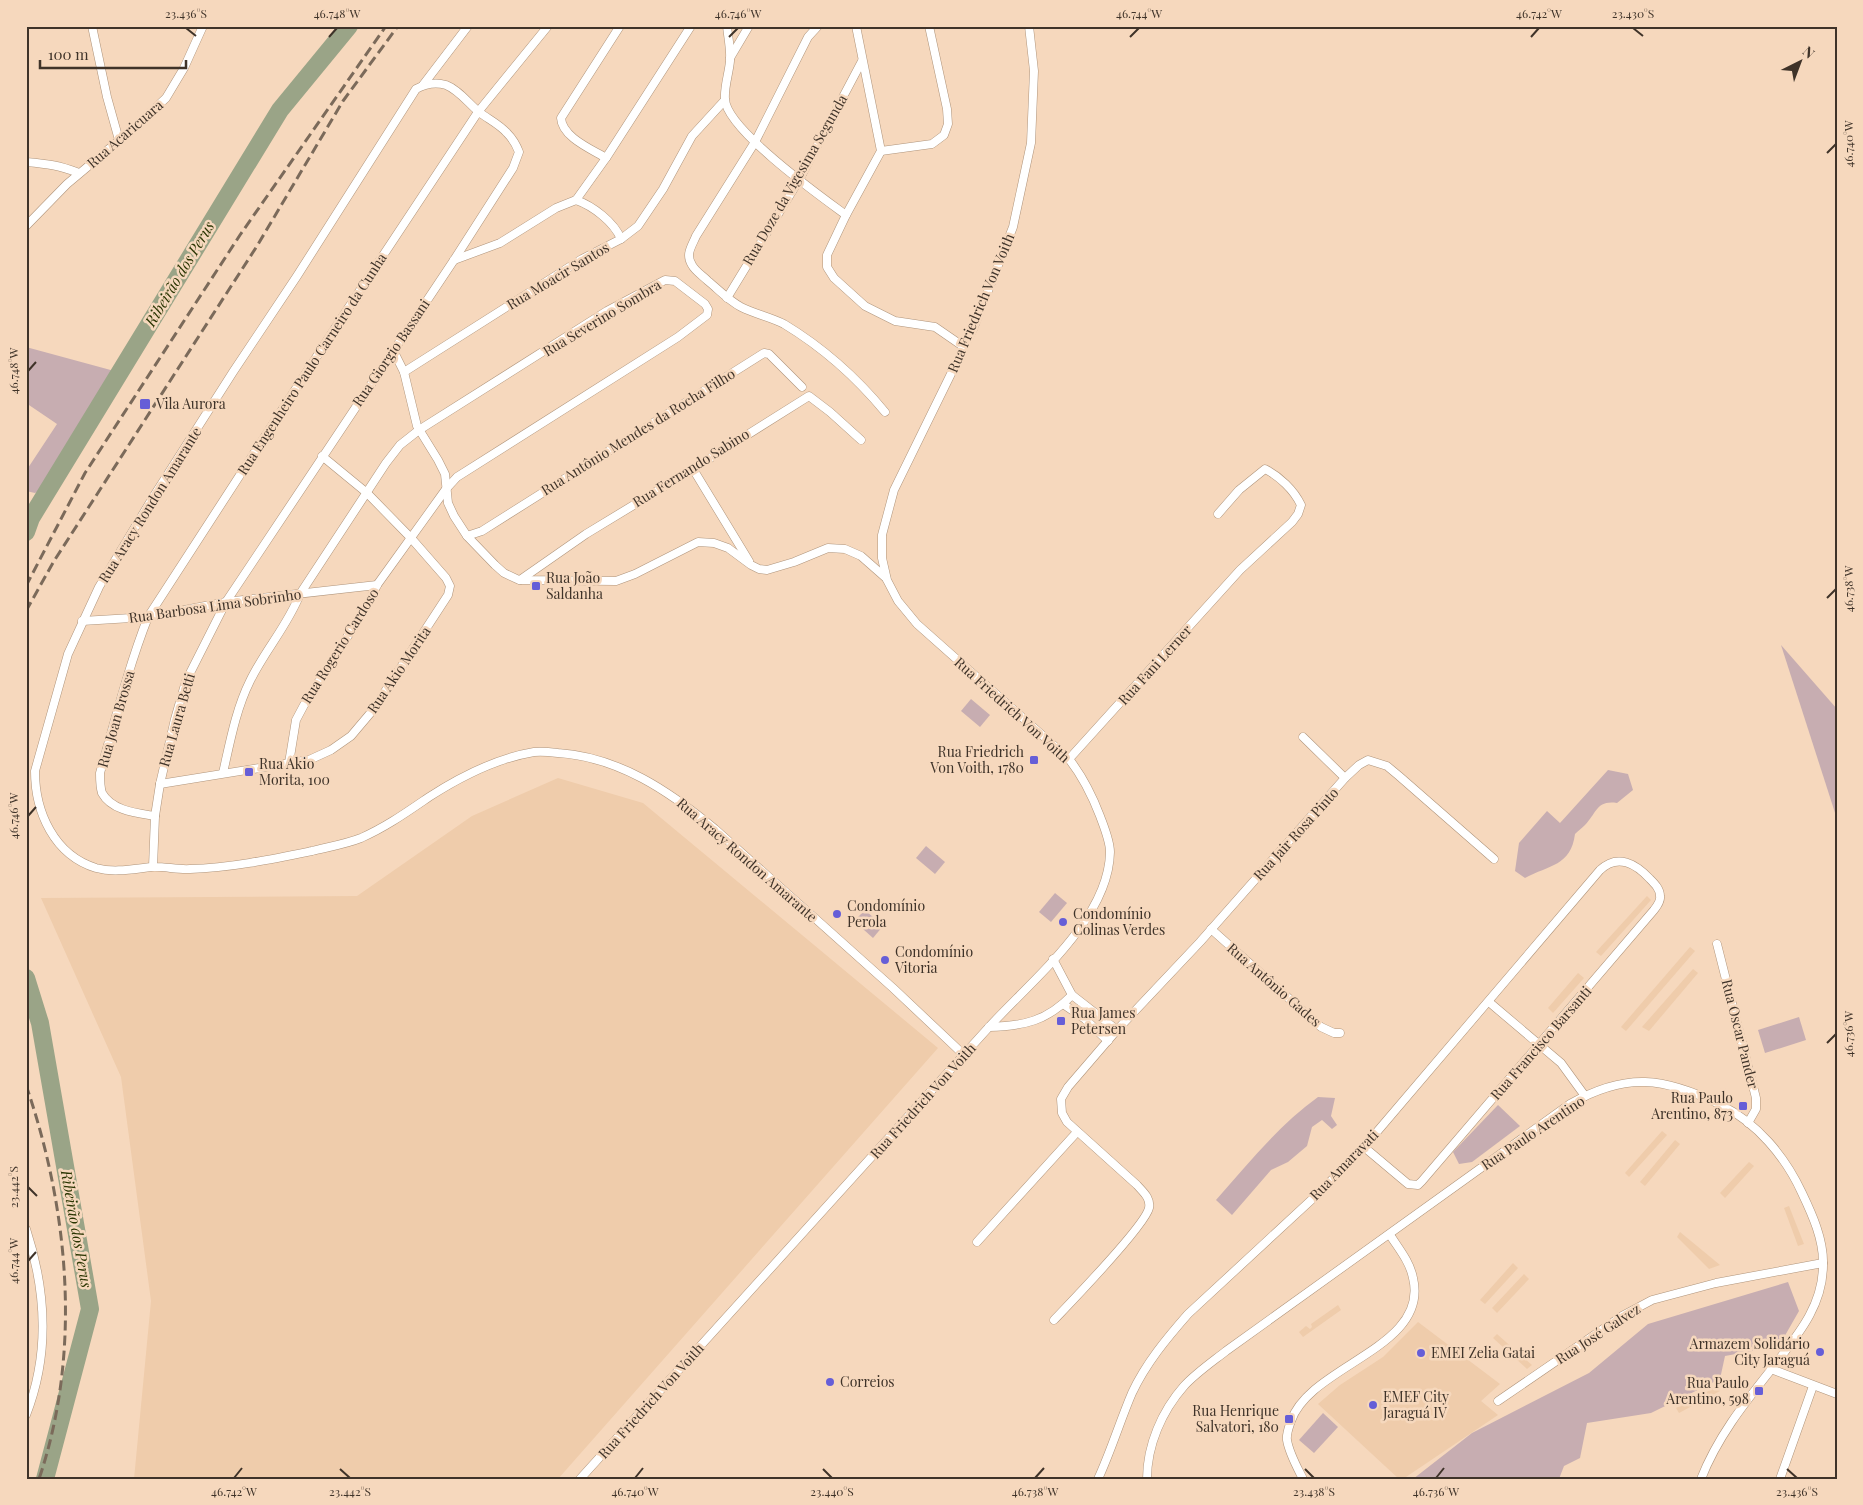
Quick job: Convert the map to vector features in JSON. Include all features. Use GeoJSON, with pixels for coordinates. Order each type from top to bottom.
{"type":"FeatureCollection","features":[{"type":"Feature","properties":{"kind":"street"},"geometry":{"type":"LineString","coordinates":[[92,26],[107,97],[119,140]]}},
{"type":"Feature","properties":{"kind":"street","name":"Rua Acaricuara"},"geometry":{"type":"LineString","coordinates":[[26,226],[79,173],[166,98],[184,68],[203,26]]}},
{"type":"Feature","properties":{"kind":"street","name":"Rua Aracy Rondon Amarante"},"geometry":{"type":"LineString","coordinates":[[468,26],[423,85],[416,89],[152,499],[99,587],[82,620],[68,654],[35,771],[35,789],[40,811],[49,829],[63,848],[76,859],[96,868],[109,870],[153,867],[192,870],[269,860],[360,839],[386,826],[432,796],[480,769],[509,758],[536,751],[568,753],[595,758],[631,772],[657,785],[693,811],[893,988],[964,1055]]}},
{"type":"Feature","properties":{"kind":"street","name":"Rua Engenheiro Paulo Carneiro da Cunha"},"geometry":{"type":"LineString","coordinates":[[148,617],[342,316],[478,112],[548,26]]}},
{"type":"Feature","properties":{"kind":"street"},"geometry":{"type":"LineString","coordinates":[[606,158],[571,136],[562,125],[561,118],[620,26]]}},
{"type":"Feature","properties":{"kind":"street"},"geometry":{"type":"LineString","coordinates":[[454,260],[500,243],[556,208],[576,200],[606,158],[690,26]]}},
{"type":"Feature","properties":{"kind":"street"},"geometry":{"type":"LineString","coordinates":[[727,26],[730,58],[725,100],[730,113],[755,142],[799,180],[846,214]]}},
{"type":"Feature","properties":{"kind":"street"},"geometry":{"type":"LineString","coordinates":[[730,58],[748,26]]}},
{"type":"Feature","properties":{"kind":"street"},"geometry":{"type":"LineString","coordinates":[[818,26],[808,37],[755,142],[696,236],[688,258],[692,266],[727,298],[742,307],[782,323],[807,339],[844,368],[870,393],[885,412]]}},
{"type":"Feature","properties":{"kind":"street"},"geometry":{"type":"LineString","coordinates":[[856,26],[881,151],[846,214],[827,255],[827,267],[834,278],[865,306],[895,320],[935,327],[964,347]]}},
{"type":"Feature","properties":{"kind":"street"},"geometry":{"type":"LineString","coordinates":[[881,151],[932,144],[944,135],[948,124],[947,109],[929,26]]}},
{"type":"Feature","properties":{"kind":"street","name":"Rua Friedrich Von Voith"},"geometry":{"type":"LineString","coordinates":[[580,1479],[989,1027],[1054,960],[1088,918],[1098,902],[1108,870],[1110,851],[1105,830],[1088,785],[1069,760],[917,624],[898,600],[887,580],[882,558],[882,535],[894,490],[964,347],[1013,227],[1031,143],[1034,70],[1029,26]]}},
{"type":"Feature","properties":{"kind":"street","name":"Rua Doze da Vigesima Segunda"},"geometry":{"type":"LineString","coordinates":[[727,298],[799,180],[862,61]]}},
{"type":"Feature","properties":{"kind":"street"},"geometry":{"type":"LineString","coordinates":[[423,85],[436,84],[447,86],[461,95],[478,112]]}},
{"type":"Feature","properties":{"kind":"street"},"geometry":{"type":"LineString","coordinates":[[621,239],[638,226],[663,189],[692,136],[725,100]]}},
{"type":"Feature","properties":{"kind":"street","name":"Rua Giorgio Bassani"},"geometry":{"type":"LineString","coordinates":[[226,602],[454,260],[513,168],[519,152],[516,142],[505,131],[478,112]]}},
{"type":"Feature","properties":{"kind":"street"},"geometry":{"type":"LineString","coordinates":[[26,162],[65,167],[79,173]]}},
{"type":"Feature","properties":{"kind":"street","name":"Rua Moacir Santos"},"geometry":{"type":"LineString","coordinates":[[404,372],[582,259],[621,239],[611,224],[588,205],[576,200]]}},
{"type":"Feature","properties":{"kind":"street","name":"Rua Severino Sombra"},"geometry":{"type":"LineString","coordinates":[[224,773],[234,729],[250,680],[290,615],[300,594],[400,445],[419,430],[607,312],[665,280],[676,280],[705,304],[708,309],[707,315],[678,337],[457,477],[446,489]]}},
{"type":"Feature","properties":{"kind":"street"},"geometry":{"type":"LineString","coordinates":[[393,350],[404,372],[419,430],[445,474],[448,503],[454,516],[467,536],[500,570],[519,580],[616,581],[635,574],[698,542],[728,548],[751,565],[759,569],[770,570],[828,548],[845,549],[861,556],[887,580]]}},
{"type":"Feature","properties":{"kind":"street","name":"Rua Antônio Mendes da Rocha Filho"},"geometry":{"type":"LineString","coordinates":[[467,536],[482,531],[764,353],[769,354],[802,387]]}},
{"type":"Feature","properties":{"kind":"street","name":"Rua Fernando Sabino"},"geometry":{"type":"LineString","coordinates":[[519,580],[649,494],[693,470],[809,396],[861,440]]}},
{"type":"Feature","properties":{"kind":"street","name":"Rua Akio Morita"},"geometry":{"type":"LineString","coordinates":[[160,784],[309,760],[331,750],[351,736],[373,710],[443,605],[450,590],[446,578],[411,538],[367,493],[322,456]]}},
{"type":"Feature","properties":{"kind":"street","name":"Rua Fani Lerner"},"geometry":{"type":"LineString","coordinates":[[1069,760],[1240,570],[1292,522],[1298,514],[1301,505],[1275,474],[1265,469],[1239,490],[1218,514]]}},
{"type":"Feature","properties":{"kind":"street"},"geometry":{"type":"LineString","coordinates":[[693,470],[751,565]]}},
{"type":"Feature","properties":{"kind":"street","name":"Rua Rogerio Cardoso"},"geometry":{"type":"LineString","coordinates":[[288,763],[294,727],[300,712],[378,585],[446,489]]}},
{"type":"Feature","properties":{"kind":"street","name":"Rua Barbosa Lima Sobrinho"},"geometry":{"type":"LineString","coordinates":[[82,620],[148,617],[226,602],[378,585]]}},
{"type":"Feature","properties":{"kind":"street","name":"Rua Laura Betti"},"geometry":{"type":"LineString","coordinates":[[155,816],[163,763],[186,680],[226,602]]}},
{"type":"Feature","properties":{"kind":"street","name":"Rua Joan Brossa"},"geometry":{"type":"LineString","coordinates":[[148,617],[125,685],[100,773],[100,780],[102,792],[108,800],[117,806],[130,812],[155,816]]}},
{"type":"Feature","properties":{"kind":"street"},"geometry":{"type":"LineString","coordinates":[[1303,737],[1345,778]]}},
{"type":"Feature","properties":{"kind":"street","name":"Rua Jair Rosa Pinto"},"geometry":{"type":"LineString","coordinates":[[1054,1320],[1139,1226],[1147,1214],[1149,1200],[1137,1186],[1067,1122],[1062,1112],[1061,1099],[1068,1087],[1117,1030],[1211,929],[1345,778],[1359,765],[1368,760],[1387,766],[1416,789],[1494,859]]}},
{"type":"Feature","properties":{"kind":"street"},"geometry":{"type":"LineString","coordinates":[[153,867],[155,816]]}},
{"type":"Feature","properties":{"kind":"street","name":"Rua Francisco Barsanti"},"geometry":{"type":"LineString","coordinates":[[1364,1148],[1403,1182],[1412,1185],[1418,1184],[1433,1169],[1651,915],[1660,900],[1660,894],[1655,884],[1640,869],[1622,860],[1612,862]]}},
{"type":"Feature","properties":{"kind":"street","name":"Rua Amaravati"},"geometry":{"type":"LineString","coordinates":[[1098,1479],[1132,1393],[1143,1373],[1171,1333],[1208,1294],[1290,1220],[1364,1148],[1593,877],[1605,865],[1612,862]]}},
{"type":"Feature","properties":{"kind":"street","name":"Rua Antônio Gades"},"geometry":{"type":"LineString","coordinates":[[1211,929],[1321,1027],[1334,1033],[1340,1033]]}},
{"type":"Feature","properties":{"kind":"street","name":"Rua Oscar Pander"},"geometry":{"type":"LineString","coordinates":[[1717,944],[1756,1098],[1756,1109],[1748,1123]]}},
{"type":"Feature","properties":{"kind":"street"},"geometry":{"type":"LineString","coordinates":[[1054,960],[1072,995],[1117,1030]]}},
{"type":"Feature","properties":{"kind":"street"},"geometry":{"type":"LineString","coordinates":[[989,1027],[1024,1024],[1038,1020],[1063,1004],[1072,995]]}},
{"type":"Feature","properties":{"kind":"street"},"geometry":{"type":"LineString","coordinates":[[1489,1002],[1540,1045],[1567,1071],[1585,1096]]}},
{"type":"Feature","properties":{"kind":"street"},"geometry":{"type":"LineString","coordinates":[[1063,1004],[1085,1019],[1108,1041]]}},
{"type":"Feature","properties":{"kind":"street","name":"Rua Paulo Arentino"},"geometry":{"type":"LineString","coordinates":[[1147,1479],[1150,1449],[1157,1428],[1169,1406],[1184,1386],[1226,1351],[1390,1235],[1539,1126],[1585,1096],[1629,1082],[1660,1083],[1676,1086],[1707,1099],[1748,1123],[1776,1152],[1799,1188],[1816,1226],[1823,1263],[1822,1280],[1813,1310],[1797,1337],[1727,1428],[1709,1460],[1701,1479]]}},
{"type":"Feature","properties":{"kind":"street"},"geometry":{"type":"LineString","coordinates":[[977,1242],[1077,1132]]}},
{"type":"Feature","properties":{"kind":"street"},"geometry":{"type":"LineString","coordinates":[[26,1229],[38,1270],[42,1311],[40,1364],[32,1399],[26,1415]]}},
{"type":"Feature","properties":{"kind":"street"},"geometry":{"type":"LineString","coordinates":[[1303,1479],[1291,1454],[1287,1438],[1291,1422],[1298,1407],[1311,1393],[1390,1337],[1404,1322],[1414,1304],[1414,1280],[1411,1269],[1390,1235]]}},
{"type":"Feature","properties":{"kind":"street","name":"Rua José Galvez"},"geometry":{"type":"LineString","coordinates":[[1498,1401],[1622,1316],[1652,1300],[1716,1283],[1823,1263]]}},
{"type":"Feature","properties":{"kind":"street"},"geometry":{"type":"LineString","coordinates":[[1771,1369],[1837,1394]]}},
{"type":"Feature","properties":{"kind":"street"},"geometry":{"type":"LineString","coordinates":[[1780,1479],[1813,1386]]}},
{"type":"Feature","properties":{"kind":"shaded area"},"geometry":{"type":"Polygon","coordinates":[[[26,347],[118,372],[41,490],[35,493],[26,491],[26,471],[57,424],[26,403],[26,347]]]}},
{"type":"Feature","properties":{"kind":"shaded area"},"geometry":{"type":"Polygon","coordinates":[[[1781,645],[1837,709],[1837,819],[1781,645]]]}},
{"type":"Feature","properties":{"kind":"shaded area"},"geometry":{"type":"Polygon","coordinates":[[[971,699],[990,715],[980,727],[961,711],[971,699]]]}},
{"type":"Feature","properties":{"kind":"shaded area"},"geometry":{"type":"Polygon","coordinates":[[[1608,770],[1628,774],[1633,790],[1617,803],[1605,803],[1598,808],[1585,825],[1575,834],[1573,845],[1564,859],[1525,878],[1515,871],[1519,843],[1547,811],[1560,823],[1608,770]]]}},
{"type":"Feature","properties":{"kind":"shaded area"},"geometry":{"type":"Polygon","coordinates":[[[558,778],[643,803],[938,1048],[558,1479],[134,1479],[151,1301],[121,1077],[41,898],[357,896],[472,816],[558,778]]]}},
{"type":"Feature","properties":{"kind":"shaded area"},"geometry":{"type":"Polygon","coordinates":[[[926,846],[945,862],[935,874],[916,858],[926,846]]]}},
{"type":"Feature","properties":{"kind":"shaded area"},"geometry":{"type":"Polygon","coordinates":[[[1055,893],[1067,903],[1051,922],[1039,912],[1055,893]]]}},
{"type":"Feature","properties":{"kind":"shaded area"},"geometry":{"type":"Polygon","coordinates":[[[1647,896],[1651,900],[1601,956],[1596,952],[1647,896]]]}},
{"type":"Feature","properties":{"kind":"shaded area"},"geometry":{"type":"Polygon","coordinates":[[[865,910],[883,926],[873,938],[854,921],[865,910]]]}},
{"type":"Feature","properties":{"kind":"shaded area"},"geometry":{"type":"Polygon","coordinates":[[[1690,947],[1695,951],[1626,1031],[1621,1027],[1690,947]]]}},
{"type":"Feature","properties":{"kind":"shaded area"},"geometry":{"type":"Polygon","coordinates":[[[1693,969],[1698,973],[1649,1031],[1642,1027],[1693,969]]]}},
{"type":"Feature","properties":{"kind":"shaded area"},"geometry":{"type":"Polygon","coordinates":[[[1578,973],[1584,978],[1553,1013],[1548,1008],[1578,973]]]}},
{"type":"Feature","properties":{"kind":"shaded area"},"geometry":{"type":"Polygon","coordinates":[[[1799,1017],[1806,1040],[1765,1053],[1758,1030],[1799,1017]]]}},
{"type":"Feature","properties":{"kind":"shaded area"},"geometry":{"type":"Polygon","coordinates":[[[1318,1097],[1335,1098],[1331,1116],[1337,1125],[1332,1129],[1322,1120],[1312,1127],[1307,1146],[1288,1162],[1271,1170],[1232,1215],[1216,1200],[1277,1132],[1318,1097]]]}},
{"type":"Feature","properties":{"kind":"shaded area"},"geometry":{"type":"Polygon","coordinates":[[[1498,1105],[1520,1126],[1472,1162],[1459,1164],[1453,1152],[1498,1105]]]}},
{"type":"Feature","properties":{"kind":"shaded area"},"geometry":{"type":"Polygon","coordinates":[[[1662,1131],[1667,1135],[1629,1177],[1625,1173],[1662,1131]]]}},
{"type":"Feature","properties":{"kind":"shaded area"},"geometry":{"type":"Polygon","coordinates":[[[1675,1140],[1680,1144],[1645,1186],[1640,1182],[1675,1140]]]}},
{"type":"Feature","properties":{"kind":"shaded area"},"geometry":{"type":"Polygon","coordinates":[[[1749,1162],[1754,1166],[1725,1198],[1720,1193],[1749,1162]]]}},
{"type":"Feature","properties":{"kind":"shaded area"},"geometry":{"type":"Polygon","coordinates":[[[1789,1206],[1804,1244],[1798,1246],[1784,1208],[1789,1206]]]}},
{"type":"Feature","properties":{"kind":"shaded area"},"geometry":{"type":"Polygon","coordinates":[[[1680,1232],[1720,1265],[1709,1269],[1677,1237],[1680,1232]]]}},
{"type":"Feature","properties":{"kind":"shaded area"},"geometry":{"type":"Polygon","coordinates":[[[1513,1263],[1518,1268],[1485,1304],[1480,1300],[1513,1263]]]}},
{"type":"Feature","properties":{"kind":"shaded area"},"geometry":{"type":"Polygon","coordinates":[[[1524,1274],[1529,1279],[1497,1313],[1492,1308],[1524,1274]]]}},
{"type":"Feature","properties":{"kind":"shaded area"},"geometry":{"type":"Polygon","coordinates":[[[1788,1282],[1799,1311],[1779,1346],[1725,1356],[1720,1379],[1651,1413],[1587,1423],[1580,1458],[1564,1466],[1559,1479],[1413,1479],[1472,1433],[1589,1373],[1648,1324],[1788,1282]]]}},
{"type":"Feature","properties":{"kind":"shaded area"},"geometry":{"type":"Polygon","coordinates":[[[1338,1305],[1341,1310],[1303,1337],[1299,1332],[1306,1326],[1310,1329],[1312,1327],[1311,1324],[1338,1305]]]}},
{"type":"Feature","properties":{"kind":"shaded area"},"geometry":{"type":"Polygon","coordinates":[[[1418,1322],[1500,1384],[1481,1401],[1498,1415],[1403,1479],[1399,1479],[1318,1404],[1340,1385],[1383,1357],[1418,1322]]]}},
{"type":"Feature","properties":{"kind":"shaded area"},"geometry":{"type":"Polygon","coordinates":[[[1497,1334],[1532,1365],[1527,1369],[1493,1338],[1497,1334]]]}},
{"type":"Feature","properties":{"kind":"shaded area"},"geometry":{"type":"Polygon","coordinates":[[[1716,1387],[1720,1391],[1679,1413],[1676,1408],[1716,1387]]]}},
{"type":"Feature","properties":{"kind":"shaded area"},"geometry":{"type":"Polygon","coordinates":[[[1323,1413],[1338,1427],[1314,1453],[1299,1440],[1323,1413]]]}},
{"type":"Feature","properties":{"kind":"waterway","name":"Ribeirão dos Perus"},"geometry":{"type":"LineString","coordinates":[[26,532],[31,518],[280,110],[349,26]]}},
{"type":"Feature","properties":{"kind":"waterway","name":"Ribeirão dos Perus"},"geometry":{"type":"LineString","coordinates":[[26,978],[40,1023],[90,1309],[45,1479]]}},
{"type":"Feature","properties":{"kind":"railway"},"geometry":{"type":"LineString","coordinates":[[26,586],[85,473],[240,235],[386,26]]}},
{"type":"Feature","properties":{"kind":"railway"},"geometry":{"type":"LineString","coordinates":[[26,611],[54,561],[257,246],[343,101],[398,26]]}},
{"type":"Feature","properties":{"kind":"railway"},"geometry":{"type":"LineString","coordinates":[[26,1085],[41,1133],[52,1181],[65,1281],[65,1331],[61,1381],[53,1431],[39,1479]]}},
{"type":"Feature","properties":{"kind":"place","name":"Vila Aurora"},"geometry":{"type":"Point","coordinates":[145,404]}},
{"type":"Feature","properties":{"kind":"place","name":"Rua João Saldanha"},"geometry":{"type":"Point","coordinates":[536,586]}},
{"type":"Feature","properties":{"kind":"place","name":"Rua Friedrich Von Voith, 1780"},"geometry":{"type":"Point","coordinates":[1034,760]}},
{"type":"Feature","properties":{"kind":"place","name":"Rua Akio Morita, 100"},"geometry":{"type":"Point","coordinates":[249,772]}},
{"type":"Feature","properties":{"kind":"place","name":"Condomínio Perola"},"geometry":{"type":"Point","coordinates":[837,914]}},
{"type":"Feature","properties":{"kind":"place","name":"Condomínio Colinas Verdes"},"geometry":{"type":"Point","coordinates":[1063,922]}},
{"type":"Feature","properties":{"kind":"place","name":"Condomínio Vitoria"},"geometry":{"type":"Point","coordinates":[885,960]}},
{"type":"Feature","properties":{"kind":"place","name":"Rua James Petersen"},"geometry":{"type":"Point","coordinates":[1061,1021]}},
{"type":"Feature","properties":{"kind":"place","name":"Rua Paulo Arentino, 873"},"geometry":{"type":"Point","coordinates":[1743,1106]}},
{"type":"Feature","properties":{"kind":"place","name":"Armazem Solidário City Jaraguá"},"geometry":{"type":"Point","coordinates":[1820,1352]}},
{"type":"Feature","properties":{"kind":"place","name":"EMEI Zelia Gatai"},"geometry":{"type":"Point","coordinates":[1421,1353]}},
{"type":"Feature","properties":{"kind":"place","name":"Correios"},"geometry":{"type":"Point","coordinates":[830,1382]}},
{"type":"Feature","properties":{"kind":"place","name":"Rua Paulo Arentino, 598"},"geometry":{"type":"Point","coordinates":[1759,1391]}},
{"type":"Feature","properties":{"kind":"place","name":"EMEF City Jaraguá IV"},"geometry":{"type":"Point","coordinates":[1373,1405]}},
{"type":"Feature","properties":{"kind":"place","name":"Rua Henrique Salvatori, 180"},"geometry":{"type":"Point","coordinates":[1289,1419]}}]}
